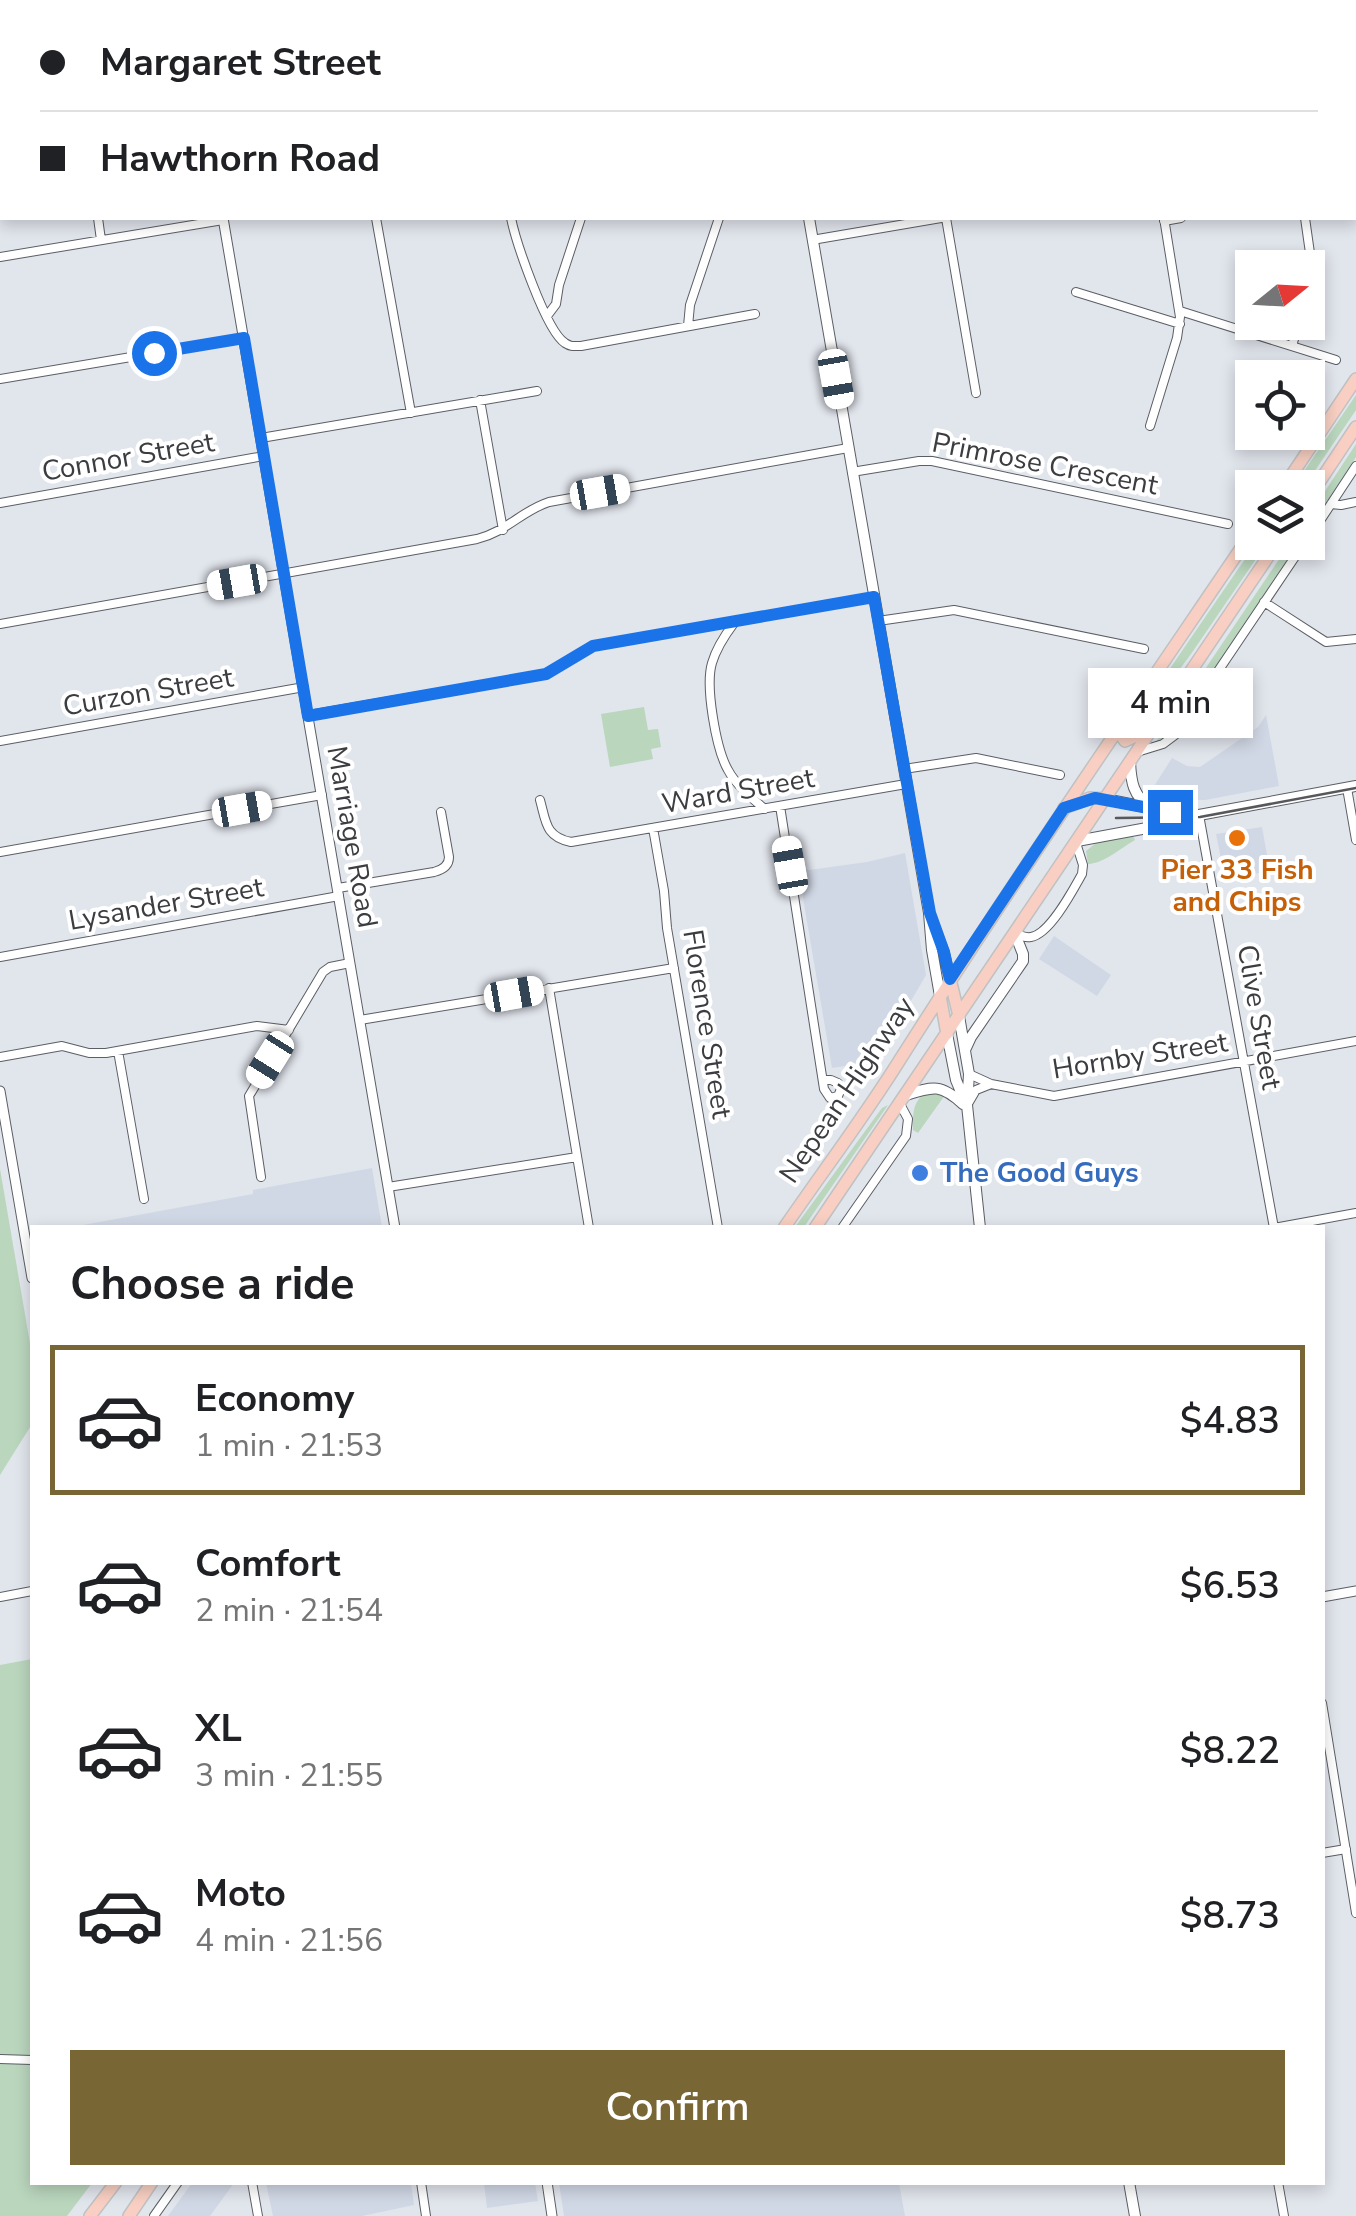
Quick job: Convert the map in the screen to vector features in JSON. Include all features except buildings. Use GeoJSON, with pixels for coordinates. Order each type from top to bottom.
{"type":"FeatureCollection","features":[{"type":"Feature","properties":{"kind":"highway"},"geometry":{"type":"LineString","coordinates":[[1294,470],[1356,378]]}},
{"type":"Feature","properties":{"kind":"highway"},"geometry":{"type":"LineString","coordinates":[[1325,474],[1356,427]]}},
{"type":"Feature","properties":{"kind":"highway","name":"Nepean Highway"},"geometry":{"type":"LineString","coordinates":[[786,1225],[1235,557]]}},
{"type":"Feature","properties":{"kind":"highway","name":"Nepean Highway"},"geometry":{"type":"LineString","coordinates":[[817,1225],[1266,560]]}},
{"type":"Feature","properties":{"kind":"highway"},"geometry":{"type":"LineString","coordinates":[[1117,730],[1126,740],[1152,728]]}},
{"type":"Feature","properties":{"kind":"highway"},"geometry":{"type":"LineString","coordinates":[[1064,808],[1090,798],[1105,799]]}},
{"type":"Feature","properties":{"kind":"highway"},"geometry":{"type":"LineString","coordinates":[[950,979],[959,1016]]}},
{"type":"Feature","properties":{"kind":"highway"},"geometry":{"type":"LineString","coordinates":[[940,996],[947,1034]]}},
{"type":"Feature","properties":{"kind":"highway"},"geometry":{"type":"LineString","coordinates":[[880,1090],[903,1100]]}},
{"type":"Feature","properties":{"kind":"highway"},"geometry":{"type":"LineString","coordinates":[[90,2216],[114,2185]]}},
{"type":"Feature","properties":{"kind":"highway"},"geometry":{"type":"LineString","coordinates":[[129,2216],[150,2185]]}},
{"type":"Feature","properties":{"kind":"main road"},"geometry":{"type":"LineString","coordinates":[[808,220],[930,913],[940,996]]}},
{"type":"Feature","properties":{"kind":"main road"},"geometry":{"type":"LineString","coordinates":[[1133,757],[1132,788],[1152,808]]}},
{"type":"Feature","properties":{"kind":"main road"},"geometry":{"type":"LineString","coordinates":[[1077,842],[1200,814],[1351,787]]}},
{"type":"Feature","properties":{"kind":"main road"},"geometry":{"type":"LineString","coordinates":[[1105,799],[1200,814]]}},
{"type":"Feature","properties":{"kind":"main road"},"geometry":{"type":"LineString","coordinates":[[930,913],[950,979]]}},
{"type":"Feature","properties":{"kind":"main road"},"geometry":{"type":"LineString","coordinates":[[965,1051],[1023,960],[1015,933]]}},
{"type":"Feature","properties":{"kind":"main road"},"geometry":{"type":"LineString","coordinates":[[959,1016],[968,1074],[967,1108],[980,1225]]}},
{"type":"Feature","properties":{"kind":"main road"},"geometry":{"type":"LineString","coordinates":[[947,1034],[956,1080],[967,1108]]}},
{"type":"Feature","properties":{"kind":"main road"},"geometry":{"type":"LineString","coordinates":[[903,1100],[927,1089],[942,1088],[967,1108]]}},
{"type":"Feature","properties":{"kind":"main road"},"geometry":{"type":"LineString","coordinates":[[1130,2185],[1135,2216]]}},
{"type":"Feature","properties":{"kind":"street"},"geometry":{"type":"LineString","coordinates":[[98,220],[102,240]]}},
{"type":"Feature","properties":{"kind":"street"},"geometry":{"type":"LineString","coordinates":[[0,257],[217,220]]}},
{"type":"Feature","properties":{"kind":"street","name":"Marriage Road"},"geometry":{"type":"LineString","coordinates":[[223,220],[394,1225]]}},
{"type":"Feature","properties":{"kind":"street"},"geometry":{"type":"LineString","coordinates":[[376,220],[411,413]]}},
{"type":"Feature","properties":{"kind":"street"},"geometry":{"type":"LineString","coordinates":[[512,220],[546,316],[564,342],[574,346],[755,314]]}},
{"type":"Feature","properties":{"kind":"street"},"geometry":{"type":"LineString","coordinates":[[546,316],[556,304],[580,220]]}},
{"type":"Feature","properties":{"kind":"street"},"geometry":{"type":"LineString","coordinates":[[691,326],[688,314],[718,220]]}},
{"type":"Feature","properties":{"kind":"street"},"geometry":{"type":"LineString","coordinates":[[812,240],[931,220]]}},
{"type":"Feature","properties":{"kind":"street"},"geometry":{"type":"LineString","coordinates":[[943,220],[976,393]]}},
{"type":"Feature","properties":{"kind":"street"},"geometry":{"type":"LineString","coordinates":[[1150,426],[1180,324],[1164,220]]}},
{"type":"Feature","properties":{"kind":"street"},"geometry":{"type":"LineString","coordinates":[[1305,220],[1310,250]]}},
{"type":"Feature","properties":{"kind":"street"},"geometry":{"type":"LineString","coordinates":[[541,304],[559,285]]}},
{"type":"Feature","properties":{"kind":"street"},"geometry":{"type":"LineString","coordinates":[[1076,292],[1180,324]]}},
{"type":"Feature","properties":{"kind":"street"},"geometry":{"type":"LineString","coordinates":[[1180,310],[1336,360]]}},
{"type":"Feature","properties":{"kind":"street"},"geometry":{"type":"LineString","coordinates":[[0,380],[244,338]]}},
{"type":"Feature","properties":{"kind":"street"},"geometry":{"type":"LineString","coordinates":[[1292,346],[1294,340]]}},
{"type":"Feature","properties":{"kind":"street"},"geometry":{"type":"LineString","coordinates":[[261,438],[536,391]]}},
{"type":"Feature","properties":{"kind":"street"},"geometry":{"type":"LineString","coordinates":[[480,400],[503,530]]}},
{"type":"Feature","properties":{"kind":"street"},"geometry":{"type":"LineString","coordinates":[[0,624],[477,539],[503,530],[549,502],[848,448]]}},
{"type":"Feature","properties":{"kind":"street","name":"Connor Street"},"geometry":{"type":"LineString","coordinates":[[0,502],[264,456]]}},
{"type":"Feature","properties":{"kind":"street","name":"Primrose Crescent"},"geometry":{"type":"LineString","coordinates":[[852,472],[932,461],[1228,524]]}},
{"type":"Feature","properties":{"kind":"street"},"geometry":{"type":"LineString","coordinates":[[1325,513],[1356,466]]}},
{"type":"Feature","properties":{"kind":"street"},"geometry":{"type":"LineString","coordinates":[[1331,504],[1356,502]]}},
{"type":"Feature","properties":{"kind":"street"},"geometry":{"type":"LineString","coordinates":[[1133,757],[1175,735],[1293,560]]}},
{"type":"Feature","properties":{"kind":"street"},"geometry":{"type":"LineString","coordinates":[[308,716],[546,674],[593,646],[874,597]]}},
{"type":"Feature","properties":{"kind":"street"},"geometry":{"type":"LineString","coordinates":[[1264,602],[1326,642],[1356,639]]}},
{"type":"Feature","properties":{"kind":"street"},"geometry":{"type":"LineString","coordinates":[[878,621],[954,610],[1144,649]]}},
{"type":"Feature","properties":{"kind":"street"},"geometry":{"type":"LineString","coordinates":[[734,622],[712,662],[712,708],[728,770],[765,809]]}},
{"type":"Feature","properties":{"kind":"street","name":"Curzon Street"},"geometry":{"type":"LineString","coordinates":[[0,741],[304,687]]}},
{"type":"Feature","properties":{"kind":"street"},"geometry":{"type":"LineString","coordinates":[[904,770],[976,758],[1060,775]]}},
{"type":"Feature","properties":{"kind":"street","name":"Ward Street"},"geometry":{"type":"LineString","coordinates":[[540,800],[552,835],[576,842],[906,784]]}},
{"type":"Feature","properties":{"kind":"street"},"geometry":{"type":"LineString","coordinates":[[1351,787],[1356,840]]}},
{"type":"Feature","properties":{"kind":"street"},"geometry":{"type":"LineString","coordinates":[[0,852],[322,795]]}},
{"type":"Feature","properties":{"kind":"street"},"geometry":{"type":"LineString","coordinates":[[780,806],[824,1080]]}},
{"type":"Feature","properties":{"kind":"street","name":"Lysander Street"},"geometry":{"type":"LineString","coordinates":[[0,956],[434,872],[443,869],[449,858],[441,812]]}},
{"type":"Feature","properties":{"kind":"street","name":"Clive Street"},"geometry":{"type":"LineString","coordinates":[[1200,814],[1273,1225]]}},
{"type":"Feature","properties":{"kind":"street","name":"Florence Street"},"geometry":{"type":"LineString","coordinates":[[653,828],[717,1225]]}},
{"type":"Feature","properties":{"kind":"street"},"geometry":{"type":"LineString","coordinates":[[1015,933],[1030,937],[1049,925],[1082,874],[1077,842]]}},
{"type":"Feature","properties":{"kind":"street"},"geometry":{"type":"LineString","coordinates":[[261,1178],[249,1096],[324,972],[350,963]]}},
{"type":"Feature","properties":{"kind":"street"},"geometry":{"type":"LineString","coordinates":[[360,1020],[674,968]]}},
{"type":"Feature","properties":{"kind":"street"},"geometry":{"type":"LineString","coordinates":[[549,988],[588,1225]]}},
{"type":"Feature","properties":{"kind":"street"},"geometry":{"type":"LineString","coordinates":[[0,1056],[62,1046],[89,1053],[118,1051],[257,1026],[289,1030]]}},
{"type":"Feature","properties":{"kind":"street","name":"Hornby Street"},"geometry":{"type":"LineString","coordinates":[[968,1074],[991,1084],[1054,1096],[1356,1042]]}},
{"type":"Feature","properties":{"kind":"street"},"geometry":{"type":"LineString","coordinates":[[118,1051],[144,1199]]}},
{"type":"Feature","properties":{"kind":"street"},"geometry":{"type":"LineString","coordinates":[[967,1108],[980,1087],[991,1084]]}},
{"type":"Feature","properties":{"kind":"street"},"geometry":{"type":"LineString","coordinates":[[0,1091],[30,1266]]}},
{"type":"Feature","properties":{"kind":"street"},"geometry":{"type":"LineString","coordinates":[[844,1225],[906,1136],[908,1119],[903,1100]]}},
{"type":"Feature","properties":{"kind":"street"},"geometry":{"type":"LineString","coordinates":[[388,1187],[577,1157]]}},
{"type":"Feature","properties":{"kind":"street"},"geometry":{"type":"LineString","coordinates":[[1289,1225],[1356,1212]]}},
{"type":"Feature","properties":{"kind":"street"},"geometry":{"type":"LineString","coordinates":[[0,1597],[30,1591]]}},
{"type":"Feature","properties":{"kind":"street"},"geometry":{"type":"LineString","coordinates":[[1325,1593],[1356,1591]]}},
{"type":"Feature","properties":{"kind":"street"},"geometry":{"type":"LineString","coordinates":[[1325,1733],[1356,1913]]}},
{"type":"Feature","properties":{"kind":"street"},"geometry":{"type":"LineString","coordinates":[[1325,1852],[1346,1849]]}},
{"type":"Feature","properties":{"kind":"street"},"geometry":{"type":"LineString","coordinates":[[0,2059],[30,2060]]}},
{"type":"Feature","properties":{"kind":"street"},"geometry":{"type":"LineString","coordinates":[[154,2216],[176,2185]]}},
{"type":"Feature","properties":{"kind":"street"},"geometry":{"type":"LineString","coordinates":[[253,2185],[258,2216]]}},
{"type":"Feature","properties":{"kind":"street"},"geometry":{"type":"LineString","coordinates":[[421,2185],[426,2216]]}},
{"type":"Feature","properties":{"kind":"street"},"geometry":{"type":"LineString","coordinates":[[547,2185],[552,2216]]}},
{"type":"Feature","properties":{"kind":"street"},"geometry":{"type":"LineString","coordinates":[[1279,2185],[1284,2216]]}},
{"type":"Feature","properties":{"kind":"shaded area"},"geometry":{"type":"Polygon","coordinates":[[[1266,715],[1279,786],[1205,800],[1158,799],[1149,794],[1172,758],[1187,766],[1200,767],[1258,727],[1266,715]]]}},
{"type":"Feature","properties":{"kind":"shaded area"},"geometry":{"type":"Polygon","coordinates":[[[1262,827],[1270,871],[1225,879],[1216,834],[1262,827]]]}},
{"type":"Feature","properties":{"kind":"shaded area"},"geometry":{"type":"Polygon","coordinates":[[[905,853],[926,975],[876,1061],[832,1068],[803,898],[802,871],[905,853]]]}},
{"type":"Feature","properties":{"kind":"shaded area"},"geometry":{"type":"Polygon","coordinates":[[[1054,936],[1111,975],[1097,996],[1039,959],[1054,936]]]}},
{"type":"Feature","properties":{"kind":"shaded area"},"geometry":{"type":"Polygon","coordinates":[[[372,1168],[382,1225],[83,1225],[253,1194],[253,1190],[372,1168]]]}},
{"type":"Feature","properties":{"kind":"shaded area"},"geometry":{"type":"Polygon","coordinates":[[[190,2185],[233,2185],[210,2216],[168,2216],[190,2185]]]}},
{"type":"Feature","properties":{"kind":"shaded area"},"geometry":{"type":"Polygon","coordinates":[[[266,2185],[411,2185],[414,2205],[362,2216],[273,2216],[266,2185]]]}},
{"type":"Feature","properties":{"kind":"shaded area"},"geometry":{"type":"Polygon","coordinates":[[[484,2185],[535,2185],[538,2201],[487,2208],[484,2185]]]}},
{"type":"Feature","properties":{"kind":"shaded area"},"geometry":{"type":"Polygon","coordinates":[[[559,2185],[899,2185],[905,2216],[564,2216],[559,2185]]]}},
{"type":"Feature","properties":{"kind":"green space"},"geometry":{"type":"Polygon","coordinates":[[[1356,395],[1356,410],[1315,470],[1305,470],[1318,450],[1325,450],[1325,440],[1356,395]]]}},
{"type":"Feature","properties":{"kind":"green space"},"geometry":{"type":"Polygon","coordinates":[[[1356,444],[1356,457],[1325,504],[1325,491],[1356,444]]]}},
{"type":"Feature","properties":{"kind":"green space"},"geometry":{"type":"Polygon","coordinates":[[[1244,560],[1255,560],[1135,729],[1125,734],[1244,560]]]}},
{"type":"Feature","properties":{"kind":"green space"},"geometry":{"type":"Polygon","coordinates":[[[1279,560],[1288,560],[1176,728],[1156,742],[1279,560]]]}},
{"type":"Feature","properties":{"kind":"green space"},"geometry":{"type":"Polygon","coordinates":[[[644,707],[648,730],[658,729],[661,747],[651,749],[653,759],[610,767],[601,714],[644,707]]]}},
{"type":"Feature","properties":{"kind":"green space"},"geometry":{"type":"Polygon","coordinates":[[[1133,836],[1135,840],[1112,855],[1088,864],[1086,851],[1096,843],[1133,836]]]}},
{"type":"Feature","properties":{"kind":"green space"},"geometry":{"type":"Polygon","coordinates":[[[931,1092],[945,1095],[918,1133],[913,1130],[915,1107],[920,1098],[931,1092]]]}},
{"type":"Feature","properties":{"kind":"green space"},"geometry":{"type":"Polygon","coordinates":[[[888,1105],[805,1225],[796,1225],[888,1105]]]}},
{"type":"Feature","properties":{"kind":"green space"},"geometry":{"type":"Polygon","coordinates":[[[0,1169],[30,1343],[30,1427],[0,1475],[0,1169]]]}},
{"type":"Feature","properties":{"kind":"green space"},"geometry":{"type":"Polygon","coordinates":[[[30,1659],[30,2185],[90,2185],[67,2216],[0,2216],[0,1665],[30,1659]]]}},
{"type":"Feature","properties":{"kind":"tram line"},"geometry":{"type":"LineString","coordinates":[[1116,818],[1200,817],[1356,788]]}},
{"type":"Feature","properties":{"kind":"place","name":"Pier 33 Fish and Chips"},"geometry":{"type":"Point","coordinates":[1237,838]}},
{"type":"Feature","properties":{"kind":"place","name":"The Good Guys"},"geometry":{"type":"Point","coordinates":[920,1173]}},
{"type":"Feature","properties":{"kind":"route"},"geometry":{"type":"LineString","coordinates":[[154,353],[244,338],[308,716],[546,674],[593,646],[874,597],[930,913],[950,979],[1064,808],[1095,798],[1170,812]]}}]}
